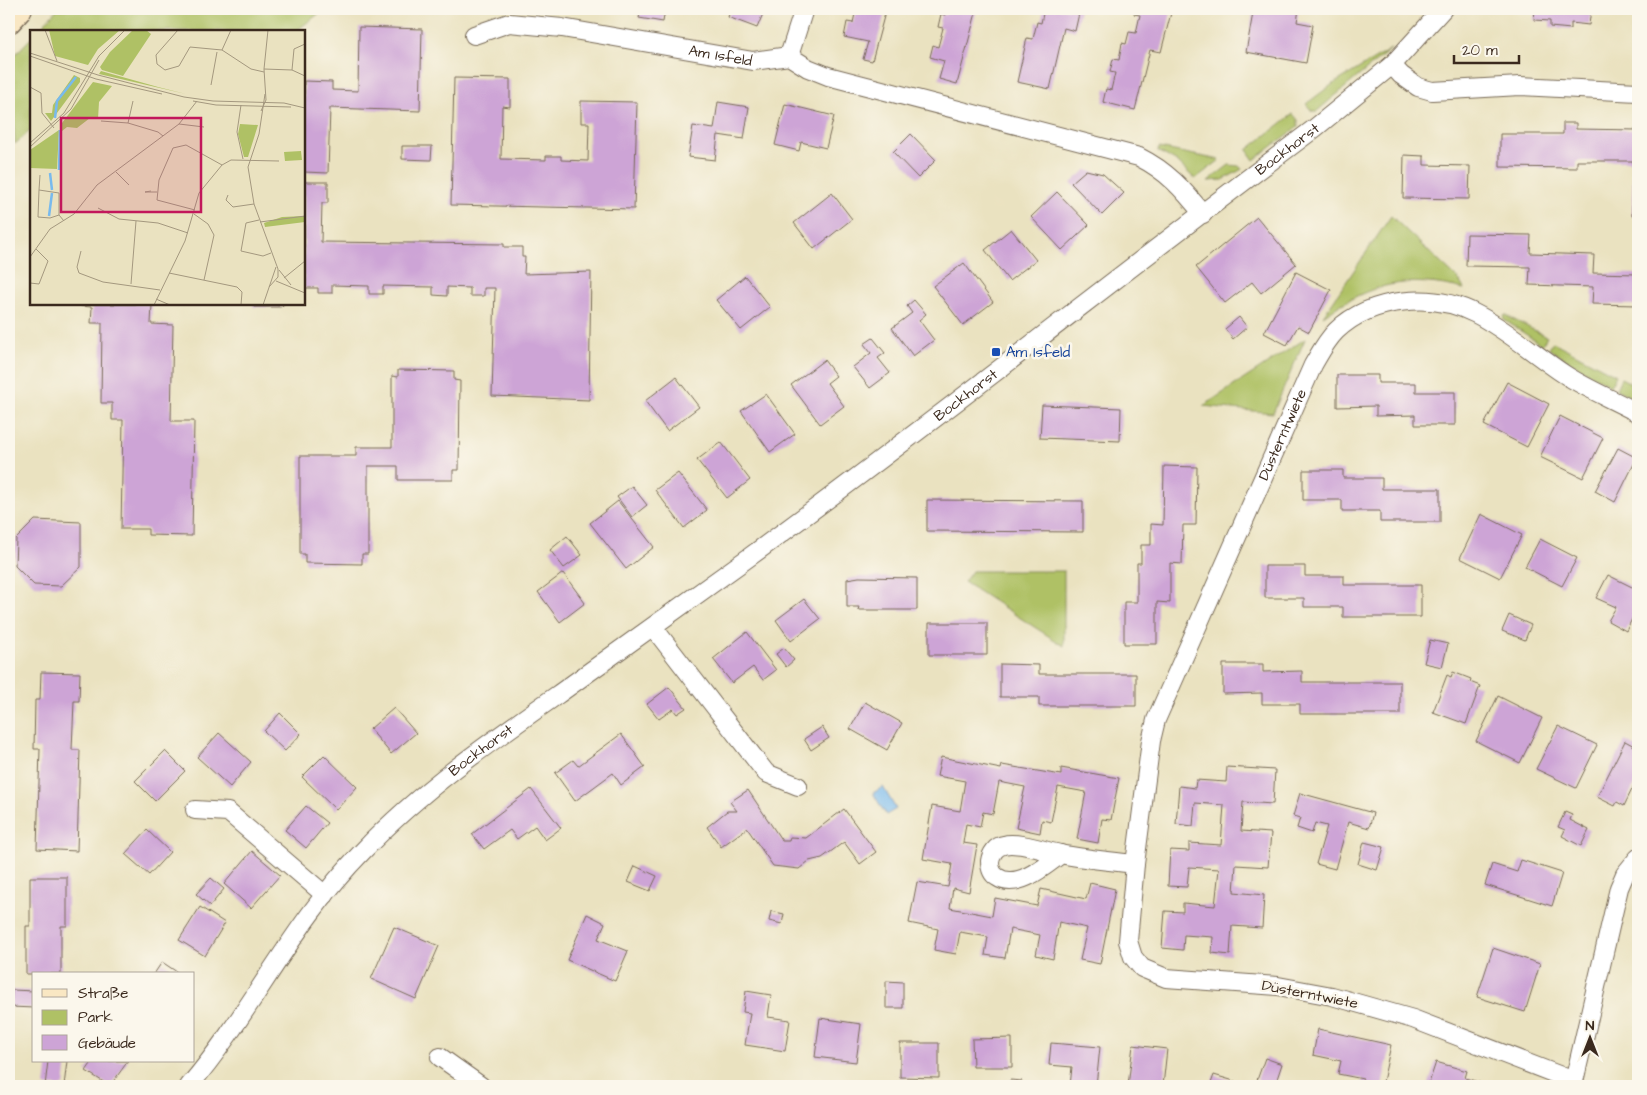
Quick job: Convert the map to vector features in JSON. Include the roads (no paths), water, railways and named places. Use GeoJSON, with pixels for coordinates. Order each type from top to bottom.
{"type":"FeatureCollection","features":[{"type":"Feature","properties":{"kind":"main road"},"geometry":{"type":"LineString","coordinates":[[9,20],[19,9]]}},
{"type":"Feature","properties":{"kind":"street"},"geometry":{"type":"LineString","coordinates":[[804,9],[789,56],[808,68],[828,76],[1139,157],[1159,167],[1177,182],[1203,214]]}},
{"type":"Feature","properties":{"kind":"street","name":"Bockhorst"},"geometry":{"type":"LineString","coordinates":[[189,1086],[227,1037],[286,946],[325,895],[359,854],[429,789],[524,717],[653,627],[856,478],[1315,128],[1392,65],[1443,9]]}},
{"type":"Feature","properties":{"kind":"street","name":"Am Isfeld"},"geometry":{"type":"LineString","coordinates":[[474,35],[509,23],[562,28],[753,61],[789,56]]}},
{"type":"Feature","properties":{"kind":"street"},"geometry":{"type":"LineString","coordinates":[[1392,65],[1401,75],[1418,87],[1432,91],[1520,86],[1638,92]]}},
{"type":"Feature","properties":{"kind":"street","name":"Düsterntwiete"},"geometry":{"type":"LineString","coordinates":[[1574,1084],[1413,1019],[1332,996],[1278,986],[1166,978],[1142,968],[1133,957],[1128,941],[1151,741],[1156,720],[1313,365],[1324,346],[1337,330],[1352,318],[1387,304],[1410,301],[1452,306],[1476,314],[1566,375],[1638,413]]}},
{"type":"Feature","properties":{"kind":"street"},"geometry":{"type":"LineString","coordinates":[[653,627],[766,773],[798,786]]}},
{"type":"Feature","properties":{"kind":"street"},"geometry":{"type":"LineString","coordinates":[[195,810],[228,812],[325,895]]}},
{"type":"Feature","properties":{"kind":"street"},"geometry":{"type":"LineString","coordinates":[[1062,854],[1136,864]]}},
{"type":"Feature","properties":{"kind":"street"},"geometry":{"type":"LineString","coordinates":[[1574,1084],[1619,888],[1625,874],[1638,858]]}},
{"type":"Feature","properties":{"kind":"street"},"geometry":{"type":"LineString","coordinates":[[440,1057],[481,1086]]}},
{"type":"Feature","properties":{"kind":"water"},"geometry":{"type":"Polygon","coordinates":[[[883,787],[896,809],[886,815],[873,793],[883,787]]]}},
{"type":"Feature","properties":{"kind":"place","name":"Am Isfeld"},"geometry":{"type":"Point","coordinates":[996,352]}}]}
